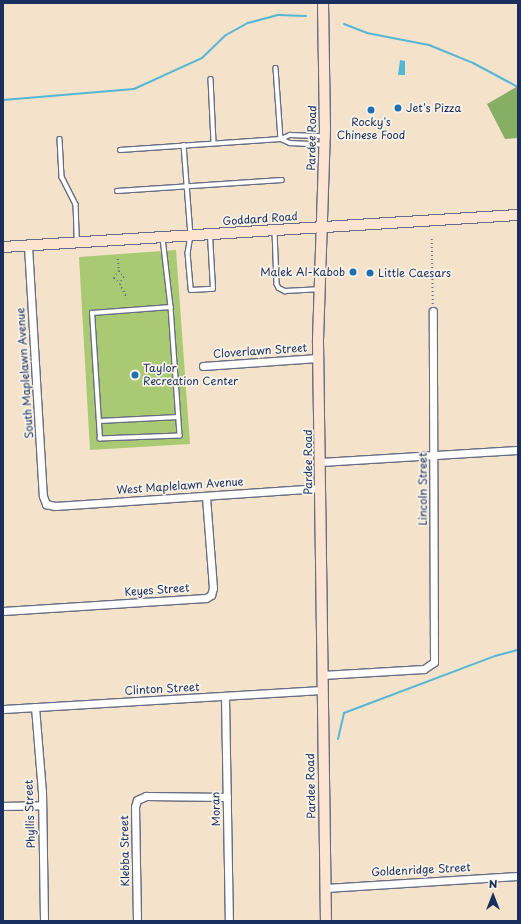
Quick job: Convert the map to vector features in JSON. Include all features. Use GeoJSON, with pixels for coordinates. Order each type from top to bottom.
{"type":"FeatureCollection","features":[{"type":"Feature","properties":{"kind":"main road","name":"Pardee Road"},"geometry":{"type":"LineString","coordinates":[[323,3],[325,140],[321,227],[318,358],[326,921]]}},
{"type":"Feature","properties":{"kind":"main road","name":"Goddard Road"},"geometry":{"type":"LineString","coordinates":[[3,248],[518,215]]}},
{"type":"Feature","properties":{"kind":"street","name":"South Maplelawn Avenue"},"geometry":{"type":"LineString","coordinates":[[28,246],[44,500]]}},
{"type":"Feature","properties":{"kind":"street","name":"Lincoln Street"},"geometry":{"type":"LineString","coordinates":[[322,675],[424,669],[431,666],[435,657],[433,311]]}},
{"type":"Feature","properties":{"kind":"street","name":"Cloverlawn Street"},"geometry":{"type":"LineString","coordinates":[[203,366],[318,358]]}},
{"type":"Feature","properties":{"kind":"street"},"geometry":{"type":"LineString","coordinates":[[320,462],[518,450]]}},
{"type":"Feature","properties":{"kind":"street","name":"West Maplelawn Avenue"},"geometry":{"type":"LineString","coordinates":[[44,500],[46,504],[55,506],[320,488]]}},
{"type":"Feature","properties":{"kind":"street","name":"Keyes Street"},"geometry":{"type":"LineString","coordinates":[[3,611],[208,597],[213,588],[206,496]]}},
{"type":"Feature","properties":{"kind":"street","name":"Clinton Street"},"geometry":{"type":"LineString","coordinates":[[3,709],[225,697],[322,690]]}},
{"type":"Feature","properties":{"kind":"street","name":"Moran"},"geometry":{"type":"LineString","coordinates":[[225,697],[229,921]]}},
{"type":"Feature","properties":{"kind":"street","name":"Phyllis Street"},"geometry":{"type":"LineString","coordinates":[[35,707],[42,805],[44,921]]}},
{"type":"Feature","properties":{"kind":"street","name":"Klebba Street"},"geometry":{"type":"LineString","coordinates":[[137,921],[135,807],[137,800],[146,796],[227,797]]}},
{"type":"Feature","properties":{"kind":"street"},"geometry":{"type":"LineString","coordinates":[[3,806],[42,805]]}},
{"type":"Feature","properties":{"kind":"street","name":"Goldenridge Street"},"geometry":{"type":"LineString","coordinates":[[325,888],[518,876]]}},
{"type":"Feature","properties":{"kind":"lane"},"geometry":{"type":"LineString","coordinates":[[276,68],[281,139]]}},
{"type":"Feature","properties":{"kind":"lane"},"geometry":{"type":"LineString","coordinates":[[211,79],[214,142]]}},
{"type":"Feature","properties":{"kind":"lane"},"geometry":{"type":"LineString","coordinates":[[120,150],[214,142],[281,139],[290,135],[325,140]]}},
{"type":"Feature","properties":{"kind":"lane"},"geometry":{"type":"LineString","coordinates":[[60,139],[62,177],[76,204],[77,243]]}},
{"type":"Feature","properties":{"kind":"lane"},"geometry":{"type":"LineString","coordinates":[[281,139],[290,143],[325,140]]}},
{"type":"Feature","properties":{"kind":"lane"},"geometry":{"type":"LineString","coordinates":[[184,145],[191,236],[188,253],[191,290],[213,289],[210,234]]}},
{"type":"Feature","properties":{"kind":"lane"},"geometry":{"type":"LineString","coordinates":[[117,191],[282,180]]}},
{"type":"Feature","properties":{"kind":"lane"},"geometry":{"type":"LineString","coordinates":[[275,230],[277,284],[279,288],[285,291],[320,288]]}},
{"type":"Feature","properties":{"kind":"lane"},"geometry":{"type":"LineString","coordinates":[[162,237],[171,307],[180,436],[100,439],[92,313],[171,307]]}},
{"type":"Feature","properties":{"kind":"lane"},"geometry":{"type":"LineString","coordinates":[[99,421],[178,417]]}},
{"type":"Feature","properties":{"kind":"path"},"geometry":{"type":"LineString","coordinates":[[432,239],[433,311]]}},
{"type":"Feature","properties":{"kind":"path"},"geometry":{"type":"LineString","coordinates":[[118,259],[119,272],[124,277],[119,282]]}},
{"type":"Feature","properties":{"kind":"path"},"geometry":{"type":"LineString","coordinates":[[119,272],[114,278],[119,282],[127,298]]}},
{"type":"Feature","properties":{"kind":"green space"},"geometry":{"type":"Polygon","coordinates":[[[518,86],[518,138],[505,139],[487,104],[518,86]]]}},
{"type":"Feature","properties":{"kind":"green space","name":"Taylor Recreation Center"},"geometry":{"type":"Polygon","coordinates":[[[176,250],[190,444],[90,450],[79,257],[176,250]]]}},
{"type":"Feature","properties":{"kind":"water"},"geometry":{"type":"Polygon","coordinates":[[[400,60],[405,61],[405,75],[398,75],[400,60]]]}},
{"type":"Feature","properties":{"kind":"waterway"},"geometry":{"type":"LineString","coordinates":[[3,100],[134,89],[202,58],[226,35],[248,23],[278,15],[306,16]]}},
{"type":"Feature","properties":{"kind":"waterway"},"geometry":{"type":"LineString","coordinates":[[344,24],[367,33],[429,45],[473,63],[518,87]]}},
{"type":"Feature","properties":{"kind":"waterway"},"geometry":{"type":"LineString","coordinates":[[338,739],[344,713],[495,656],[518,650]]}},
{"type":"Feature","properties":{"kind":"place","name":"Jet's Pizza"},"geometry":{"type":"Point","coordinates":[398,108]}},
{"type":"Feature","properties":{"kind":"place","name":"Rocky's Chinese Food"},"geometry":{"type":"Point","coordinates":[371,110]}},
{"type":"Feature","properties":{"kind":"place","name":"Malek Al-Kabob"},"geometry":{"type":"Point","coordinates":[353,272]}},
{"type":"Feature","properties":{"kind":"place","name":"Little Caesars"},"geometry":{"type":"Point","coordinates":[370,273]}},
{"type":"Feature","properties":{"kind":"place","name":"Taylor Recreation Center"},"geometry":{"type":"Point","coordinates":[135,375]}}]}
